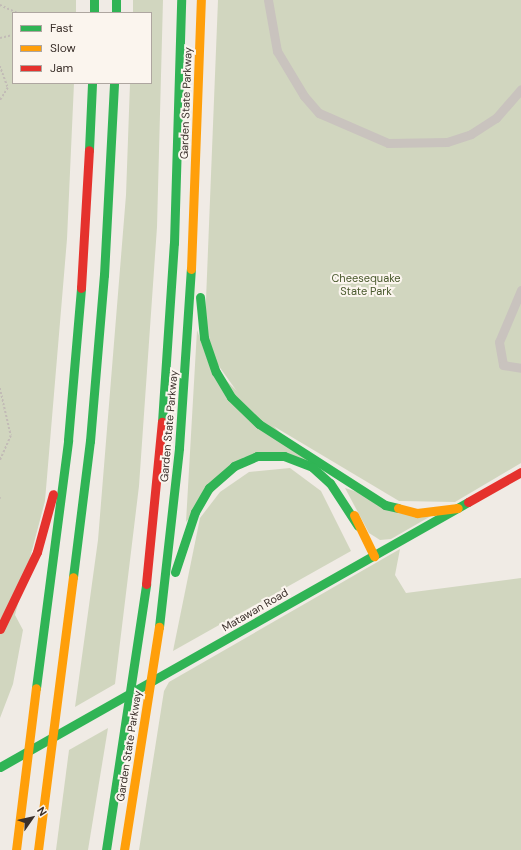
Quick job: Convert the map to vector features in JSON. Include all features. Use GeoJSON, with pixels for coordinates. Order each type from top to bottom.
{"type":"FeatureCollection","features":[{"type":"Feature","properties":{"kind":"main road"},"geometry":{"type":"LineString","coordinates":[[94,0],[94,12]]}},
{"type":"Feature","properties":{"kind":"main road"},"geometry":{"type":"LineString","coordinates":[[116,0],[116,12]]}},
{"type":"Feature","properties":{"kind":"main road","name":"Garden State Parkway"},"geometry":{"type":"LineString","coordinates":[[106,850],[142,621],[158,475],[174,243],[181,0]]}},
{"type":"Feature","properties":{"kind":"main road","name":"Garden State Parkway"},"geometry":{"type":"LineString","coordinates":[[124,850],[159,624],[179,456],[195,213],[201,0]]}},
{"type":"Feature","properties":{"kind":"main road"},"geometry":{"type":"LineString","coordinates":[[16,850],[68,440],[83,260],[92,84]]}},
{"type":"Feature","properties":{"kind":"main road"},"geometry":{"type":"LineString","coordinates":[[38,850],[72,606],[93,413],[114,84]]}},
{"type":"Feature","properties":{"kind":"main road"},"geometry":{"type":"LineString","coordinates":[[195,213],[202,327],[216,372],[231,397],[250,417],[328,470],[398,510],[424,513],[458,508]]}},
{"type":"Feature","properties":{"kind":"main road"},"geometry":{"type":"LineString","coordinates":[[0,628],[39,546],[68,440]]}},
{"type":"Feature","properties":{"kind":"main road"},"geometry":{"type":"LineString","coordinates":[[159,624],[195,512],[215,481],[240,462],[275,455],[305,463],[327,480],[358,526]]}},
{"type":"Feature","properties":{"kind":"main road"},"geometry":{"type":"LineString","coordinates":[[328,470],[344,493],[358,526],[374,556]]}},
{"type":"Feature","properties":{"kind":"main road","name":"Matawan Road"},"geometry":{"type":"LineString","coordinates":[[3,766],[521,472]]}},
{"type":"Feature","properties":{"kind":"street"},"geometry":{"type":"LineString","coordinates":[[268,0],[277,51],[304,96],[320,113],[388,143],[447,142],[471,134],[496,118],[521,89]]}},
{"type":"Feature","properties":{"kind":"street"},"geometry":{"type":"LineString","coordinates":[[521,290],[499,342],[503,365],[521,368]]}},
{"type":"Feature","properties":{"kind":"path"},"geometry":{"type":"LineString","coordinates":[[0,5],[16,12]]}},
{"type":"Feature","properties":{"kind":"path"},"geometry":{"type":"LineString","coordinates":[[0,38],[12,34]]}},
{"type":"Feature","properties":{"kind":"path"},"geometry":{"type":"LineString","coordinates":[[0,66],[8,88],[0,100]]}},
{"type":"Feature","properties":{"kind":"path"},"geometry":{"type":"LineString","coordinates":[[0,388],[11,436],[0,461]]}},
{"type":"Feature","properties":{"kind":"green space"},"geometry":{"type":"Polygon","coordinates":[[[0,0],[76,0],[76,12],[12,12],[12,84],[74,84],[67,239],[45,501],[15,615],[23,630],[13,684],[0,718],[0,0]]]}},
{"type":"Feature","properties":{"kind":"green space"},"geometry":{"type":"Polygon","coordinates":[[[133,0],[163,0],[157,227],[139,486],[115,684],[75,707],[98,540],[126,195],[130,84],[152,84],[152,12],[133,12],[133,0]]]}},
{"type":"Feature","properties":{"kind":"green space","name":"Cheesequake State Park"},"geometry":{"type":"Polygon","coordinates":[[[218,0],[521,0],[521,463],[455,502],[399,501],[253,414],[211,355],[205,325],[218,0]]]}},
{"type":"Feature","properties":{"kind":"green space"},"geometry":{"type":"Polygon","coordinates":[[[197,330],[209,364],[312,463],[244,457],[186,522],[197,330]]]}},
{"type":"Feature","properties":{"kind":"green space"},"geometry":{"type":"Polygon","coordinates":[[[290,468],[321,491],[351,551],[173,651],[200,518],[220,492],[249,472],[290,468]]]}},
{"type":"Feature","properties":{"kind":"green space"},"geometry":{"type":"Polygon","coordinates":[[[345,488],[431,516],[391,539],[380,540],[369,533],[345,488]]]}},
{"type":"Feature","properties":{"kind":"green space"},"geometry":{"type":"Polygon","coordinates":[[[400,549],[395,575],[406,593],[521,578],[521,850],[139,850],[164,691],[169,682],[400,549]]]}},
{"type":"Feature","properties":{"kind":"green space"},"geometry":{"type":"Polygon","coordinates":[[[108,728],[88,850],[56,850],[69,750],[108,728]]]}},
{"type":"Feature","properties":{"kind":"traffic: fast"},"geometry":{"type":"LineString","coordinates":[[94,0],[94,12]]}},
{"type":"Feature","properties":{"kind":"traffic: fast"},"geometry":{"type":"LineString","coordinates":[[116,0],[116,12]]}},
{"type":"Feature","properties":{"kind":"traffic: fast"},"geometry":{"type":"LineString","coordinates":[[162,422],[174,243],[181,0]]}},
{"type":"Feature","properties":{"kind":"traffic: fast"},"geometry":{"type":"LineString","coordinates":[[89,150],[92,84]]}},
{"type":"Feature","properties":{"kind":"traffic: fast"},"geometry":{"type":"LineString","coordinates":[[73,577],[90,441],[104,275],[114,84]]}},
{"type":"Feature","properties":{"kind":"traffic: fast"},"geometry":{"type":"LineString","coordinates":[[159,627],[179,448],[191,269]]}},
{"type":"Feature","properties":{"kind":"traffic: fast"},"geometry":{"type":"LineString","coordinates":[[36,688],[68,440],[81,288]]}},
{"type":"Feature","properties":{"kind":"traffic: fast"},"geometry":{"type":"LineString","coordinates":[[200,297],[204,338],[216,372],[231,397],[259,424],[385,505],[398,508]]}},
{"type":"Feature","properties":{"kind":"traffic: fast"},"geometry":{"type":"LineString","coordinates":[[175,572],[195,512],[209,488],[234,466],[257,456],[284,456],[312,467],[330,483],[358,526]]}},
{"type":"Feature","properties":{"kind":"traffic: fast"},"geometry":{"type":"LineString","coordinates":[[0,767],[468,502]]}},
{"type":"Feature","properties":{"kind":"traffic: fast"},"geometry":{"type":"LineString","coordinates":[[106,850],[146,584]]}},
{"type":"Feature","properties":{"kind":"traffic: slow"},"geometry":{"type":"LineString","coordinates":[[191,269],[201,0]]}},
{"type":"Feature","properties":{"kind":"traffic: slow"},"geometry":{"type":"LineString","coordinates":[[398,508],[417,513],[458,508]]}},
{"type":"Feature","properties":{"kind":"traffic: slow"},"geometry":{"type":"LineString","coordinates":[[354,515],[374,556]]}},
{"type":"Feature","properties":{"kind":"traffic: slow"},"geometry":{"type":"LineString","coordinates":[[38,850],[73,577]]}},
{"type":"Feature","properties":{"kind":"traffic: slow"},"geometry":{"type":"LineString","coordinates":[[124,850],[159,627]]}},
{"type":"Feature","properties":{"kind":"traffic: slow"},"geometry":{"type":"LineString","coordinates":[[16,850],[36,688]]}},
{"type":"Feature","properties":{"kind":"traffic: jam"},"geometry":{"type":"LineString","coordinates":[[81,288],[89,150]]}},
{"type":"Feature","properties":{"kind":"traffic: jam"},"geometry":{"type":"LineString","coordinates":[[146,584],[162,422]]}},
{"type":"Feature","properties":{"kind":"traffic: jam"},"geometry":{"type":"LineString","coordinates":[[468,502],[521,472]]}},
{"type":"Feature","properties":{"kind":"traffic: jam"},"geometry":{"type":"LineString","coordinates":[[0,629],[37,552],[53,494]]}}]}
